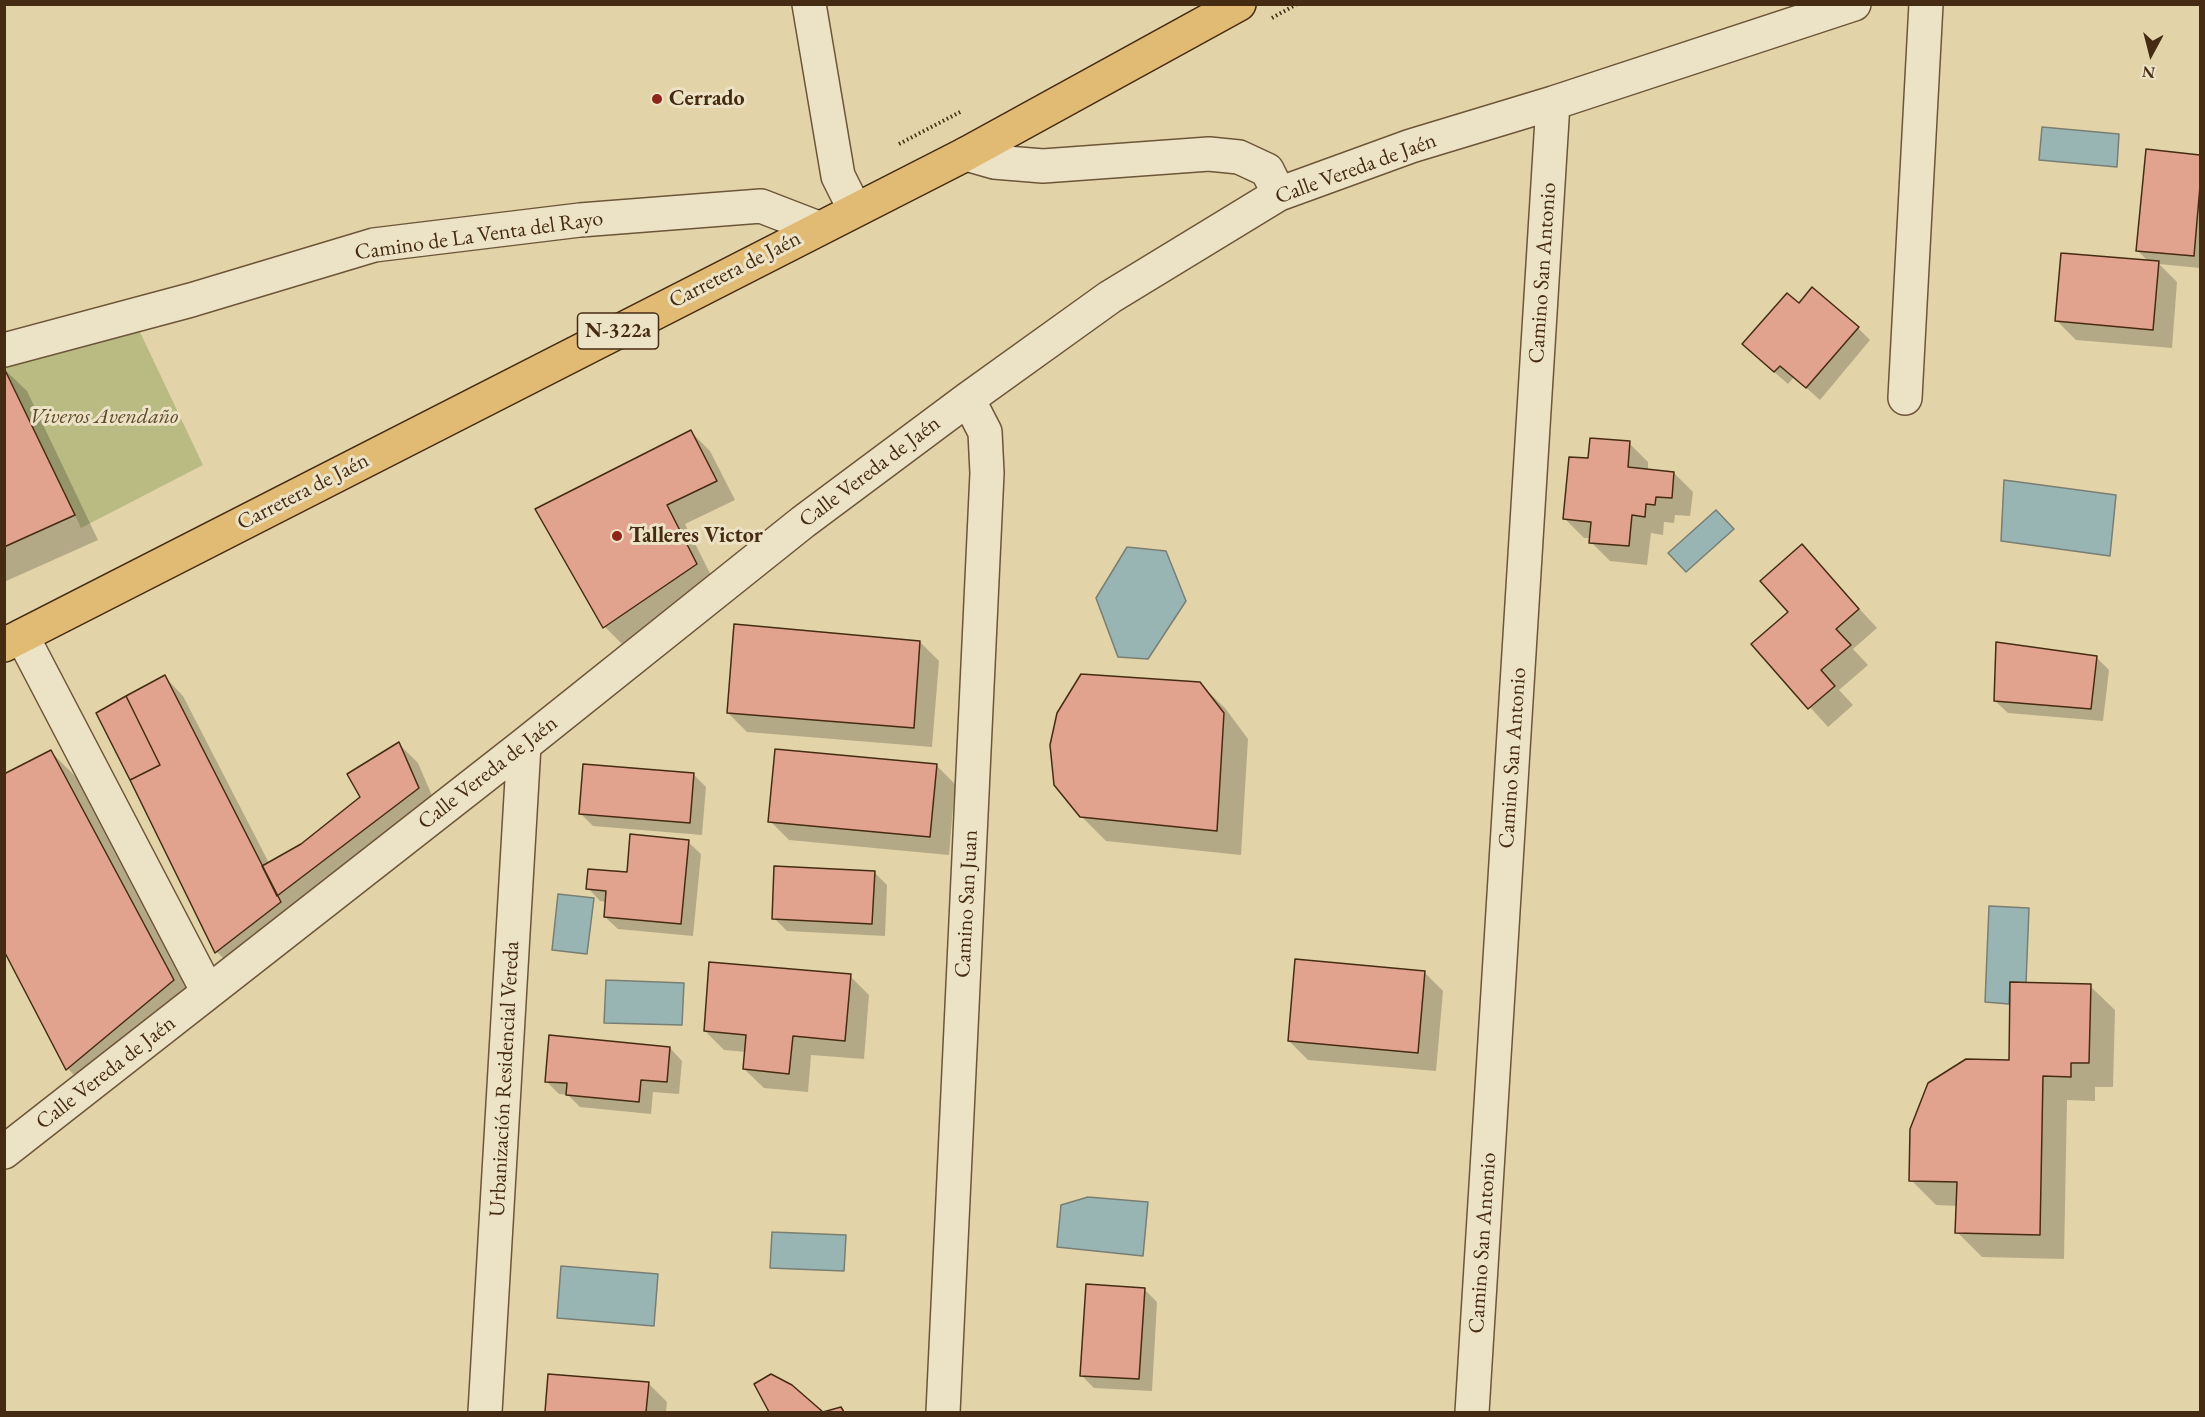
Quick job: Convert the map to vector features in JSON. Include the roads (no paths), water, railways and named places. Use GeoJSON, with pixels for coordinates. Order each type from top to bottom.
{"type":"FeatureCollection","features":[{"type":"Feature","properties":{"kind":"highway","name":"Carretera de Jaén"},"geometry":{"type":"LineString","coordinates":[[13,641],[966,154],[1239,4]]}},
{"type":"Feature","properties":{"kind":"street"},"geometry":{"type":"LineString","coordinates":[[809,4],[838,176],[855,210]]}},
{"type":"Feature","properties":{"kind":"street","name":"Calle Vereda de Jaén"},"geometry":{"type":"LineString","coordinates":[[4,1152],[524,745],[802,522],[1110,297],[1279,194],[1411,146],[1553,103],[1854,4]]}},
{"type":"Feature","properties":{"kind":"street"},"geometry":{"type":"LineString","coordinates":[[1905,398],[1926,4]]}},
{"type":"Feature","properties":{"kind":"street","name":"Camino San Antonio"},"geometry":{"type":"LineString","coordinates":[[1472,1413],[1553,103]]}},
{"type":"Feature","properties":{"kind":"street"},"geometry":{"type":"LineString","coordinates":[[966,154],[994,162],[1043,166],[1209,154],[1239,157],[1267,170],[1279,194]]}},
{"type":"Feature","properties":{"kind":"street","name":"Camino de La Venta del Rayo"},"geometry":{"type":"LineString","coordinates":[[4,350],[191,300],[374,245],[580,220],[761,206],[818,228]]}},
{"type":"Feature","properties":{"kind":"street","name":"Camino San Juan"},"geometry":{"type":"LineString","coordinates":[[943,1413],[987,473],[985,432],[968,399]]}},
{"type":"Feature","properties":{"kind":"street"},"geometry":{"type":"LineString","coordinates":[[13,641],[208,992]]}},
{"type":"Feature","properties":{"kind":"street","name":"Urbanización Residencial Vereda"},"geometry":{"type":"LineString","coordinates":[[485,1413],[524,745]]}},
{"type":"Feature","properties":{"kind":"water"},"geometry":{"type":"Polygon","coordinates":[[[2042,127],[2119,134],[2117,167],[2039,160],[2042,127]]]}},
{"type":"Feature","properties":{"kind":"water"},"geometry":{"type":"Polygon","coordinates":[[[2004,480],[2116,495],[2110,556],[2001,541],[2004,480]]]}},
{"type":"Feature","properties":{"kind":"water"},"geometry":{"type":"Polygon","coordinates":[[[1716,510],[1734,529],[1686,572],[1668,553],[1716,510]]]}},
{"type":"Feature","properties":{"kind":"water"},"geometry":{"type":"Polygon","coordinates":[[[1127,547],[1166,551],[1186,601],[1148,659],[1118,657],[1096,598],[1127,547]]]}},
{"type":"Feature","properties":{"kind":"water"},"geometry":{"type":"Polygon","coordinates":[[[558,894],[594,898],[587,954],[552,950],[558,894]]]}},
{"type":"Feature","properties":{"kind":"water"},"geometry":{"type":"Polygon","coordinates":[[[1989,906],[2029,908],[2026,983],[2010,982],[2009,1004],[1985,1002],[1989,906]]]}},
{"type":"Feature","properties":{"kind":"water"},"geometry":{"type":"Polygon","coordinates":[[[606,980],[684,983],[682,1025],[604,1023],[606,980]]]}},
{"type":"Feature","properties":{"kind":"water"},"geometry":{"type":"Polygon","coordinates":[[[1088,1197],[1148,1202],[1143,1256],[1057,1247],[1061,1205],[1088,1197]]]}},
{"type":"Feature","properties":{"kind":"water"},"geometry":{"type":"Polygon","coordinates":[[[772,1232],[846,1235],[844,1271],[770,1268],[772,1232]]]}},
{"type":"Feature","properties":{"kind":"water"},"geometry":{"type":"Polygon","coordinates":[[[561,1266],[658,1274],[654,1326],[557,1318],[561,1266]]]}},
{"type":"Feature","properties":{"kind":"place","name":"Cerrado"},"geometry":{"type":"Point","coordinates":[657,99]}},
{"type":"Feature","properties":{"kind":"place","name":"Talleres Victor"},"geometry":{"type":"Point","coordinates":[617,536]}},
{"type":"Feature","properties":{"kind":"park label","name":"Viveros Avendaño"},"geometry":{"type":"Point","coordinates":[104,417]}}]}
